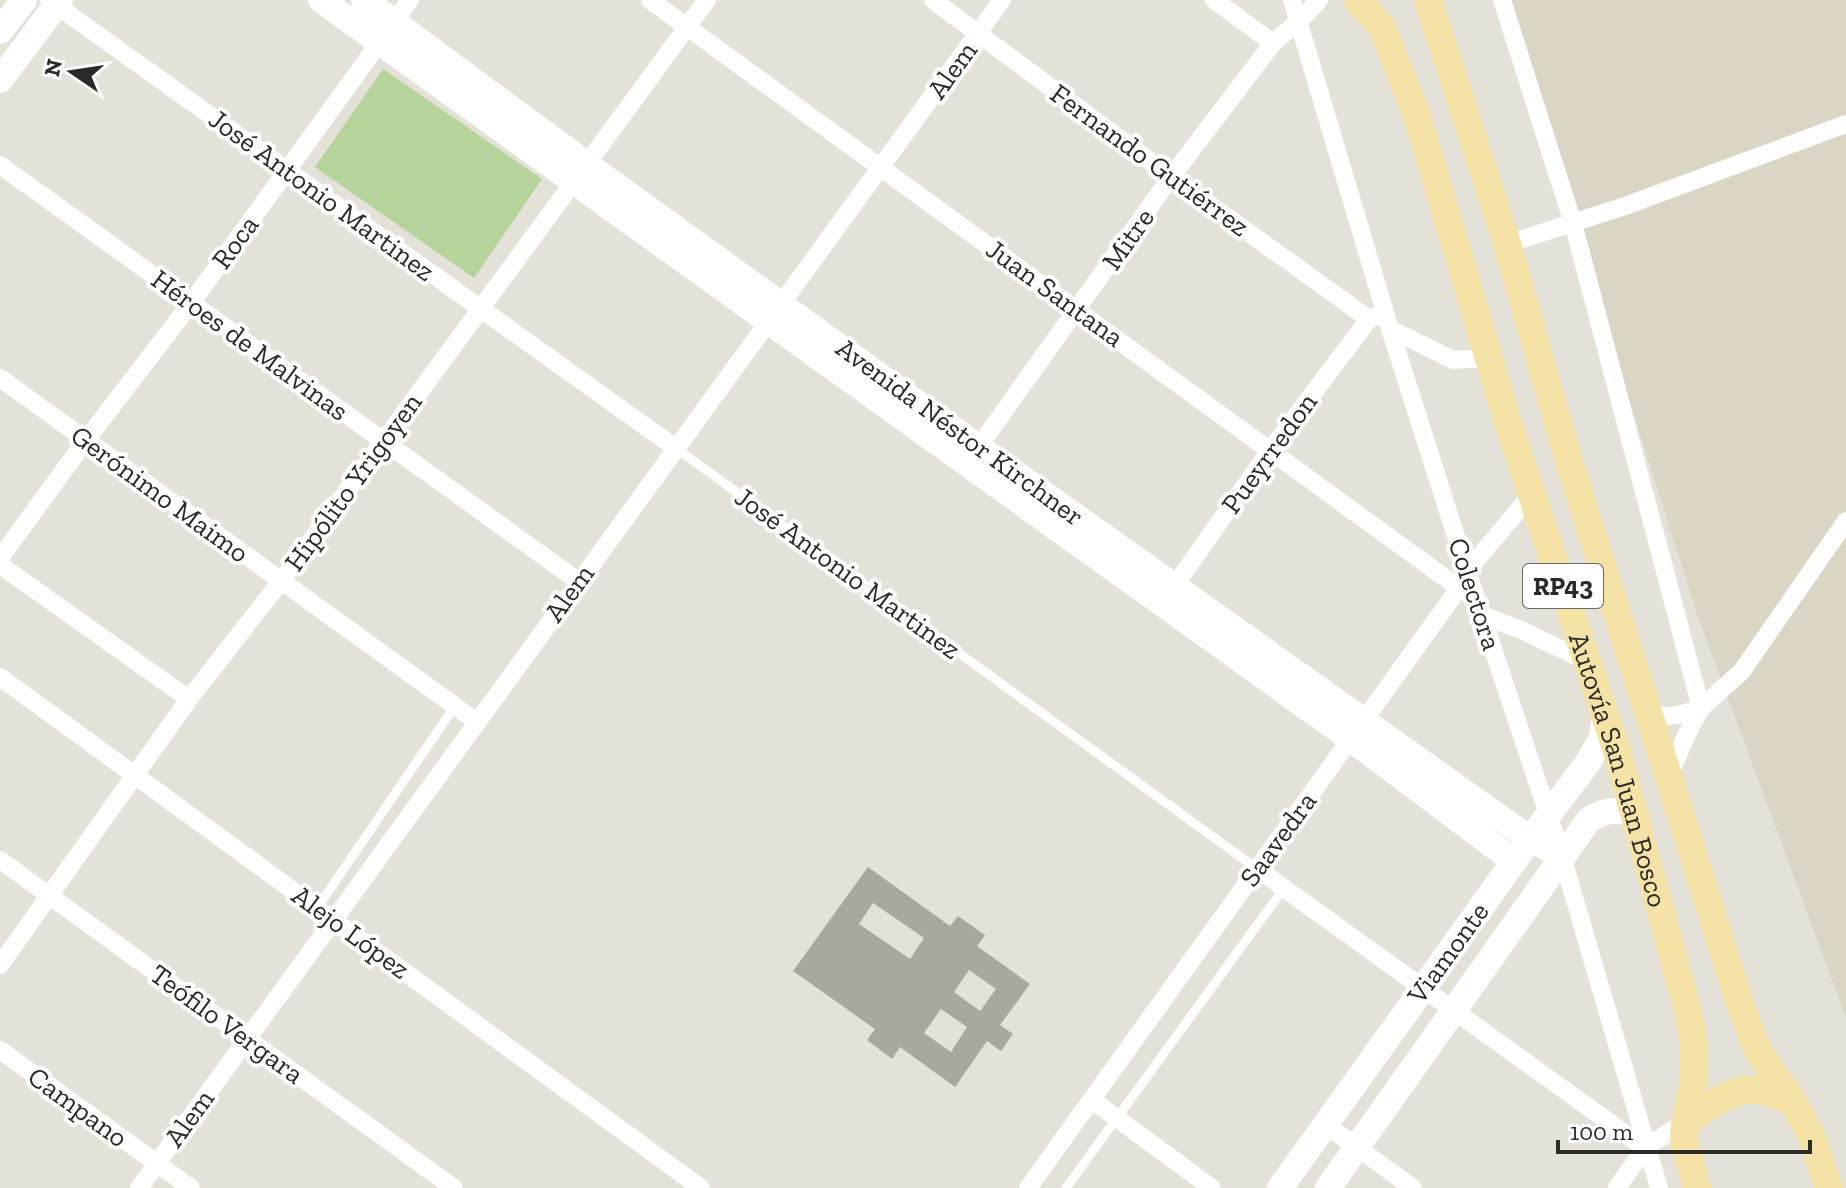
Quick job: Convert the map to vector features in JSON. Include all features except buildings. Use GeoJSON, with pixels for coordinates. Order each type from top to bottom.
{"type":"FeatureCollection","features":[{"type":"Feature","properties":{"kind":"main road","name":"Autovía San Juan Bosco"},"geometry":{"type":"LineString","coordinates":[[1358,0],[1382,27],[1417,116],[1489,358],[1605,714],[1634,813],[1691,1027],[1693,1085],[1684,1141],[1697,1188]]}},
{"type":"Feature","properties":{"kind":"main road","name":"Autovía San Juan Bosco"},"geometry":{"type":"LineString","coordinates":[[1428,0],[1507,244],[1568,458],[1746,1022],[1758,1051],[1793,1102]]}},
{"type":"Feature","properties":{"kind":"main road"},"geometry":{"type":"LineString","coordinates":[[1685,1122],[1745,1089],[1763,1089],[1793,1102]]}},
{"type":"Feature","properties":{"kind":"main road","name":"RP43"},"geometry":{"type":"LineString","coordinates":[[1793,1102],[1811,1135],[1829,1188]]}},
{"type":"Feature","properties":{"kind":"street"},"geometry":{"type":"LineString","coordinates":[[0,31],[24,0]]}},
{"type":"Feature","properties":{"kind":"street","name":"Avenida Néstor Kirchner"},"geometry":{"type":"LineString","coordinates":[[321,0],[387,32],[1358,730],[1562,856]]}},
{"type":"Feature","properties":{"kind":"street","name":"Avenida Néstor Kirchner"},"geometry":{"type":"LineString","coordinates":[[364,0],[387,32]]}},
{"type":"Feature","properties":{"kind":"street","name":"Roca"},"geometry":{"type":"LineString","coordinates":[[0,558],[192,302],[410,0]]}},
{"type":"Feature","properties":{"kind":"street","name":"Juan Santana"},"geometry":{"type":"LineString","coordinates":[[650,0],[1271,449],[1463,579]]}},
{"type":"Feature","properties":{"kind":"street","name":"Hipólito Yrigoyen"},"geometry":{"type":"LineString","coordinates":[[0,965],[189,699],[281,581],[707,0]]}},
{"type":"Feature","properties":{"kind":"street","name":"Fernando Gutiérrez"},"geometry":{"type":"LineString","coordinates":[[933,0],[1171,177],[1382,320],[1453,360],[1489,358]]}},
{"type":"Feature","properties":{"kind":"street","name":"Alem"},"geometry":{"type":"LineString","coordinates":[[139,1188],[1002,0]]}},
{"type":"Feature","properties":{"kind":"street"},"geometry":{"type":"LineString","coordinates":[[1214,0],[1273,43]]}},
{"type":"Feature","properties":{"kind":"street","name":"Colectora"},"geometry":{"type":"LineString","coordinates":[[1292,0],[1382,320],[1463,579],[1481,615],[1549,814],[1659,1188]]}},
{"type":"Feature","properties":{"kind":"street","name":"Mitre"},"geometry":{"type":"LineString","coordinates":[[973,456],[1171,177],[1273,43],[1319,0]]}},
{"type":"Feature","properties":{"kind":"street"},"geometry":{"type":"LineString","coordinates":[[1502,0],[1573,223],[1701,708]]}},
{"type":"Feature","properties":{"kind":"street"},"geometry":{"type":"LineString","coordinates":[[0,80],[55,2]]}},
{"type":"Feature","properties":{"kind":"street","name":"José Antonio Martinez"},"geometry":{"type":"LineString","coordinates":[[55,2],[677,449]]}},
{"type":"Feature","properties":{"kind":"street"},"geometry":{"type":"LineString","coordinates":[[1507,244],[1625,206],[1846,124]]}},
{"type":"Feature","properties":{"kind":"street","name":"Héroes de Malvinas"},"geometry":{"type":"LineString","coordinates":[[0,165],[578,581]]}},
{"type":"Feature","properties":{"kind":"street","name":"Pueyrredon"},"geometry":{"type":"LineString","coordinates":[[1168,594],[1271,449],[1382,320]]}},
{"type":"Feature","properties":{"kind":"street","name":"Gerónimo Maimo"},"geometry":{"type":"LineString","coordinates":[[0,378],[477,722]]}},
{"type":"Feature","properties":{"kind":"street","name":"Saavedra"},"geometry":{"type":"LineString","coordinates":[[1028,1188],[1463,579],[1532,494]]}},
{"type":"Feature","properties":{"kind":"street"},"geometry":{"type":"LineString","coordinates":[[1668,778],[1701,708],[1742,671],[1846,521]]}},
{"type":"Feature","properties":{"kind":"street"},"geometry":{"type":"LineString","coordinates":[[0,565],[189,699]]}},
{"type":"Feature","properties":{"kind":"street"},"geometry":{"type":"LineString","coordinates":[[1481,615],[1519,629],[1588,662]]}},
{"type":"Feature","properties":{"kind":"street","name":"Alejo López"},"geometry":{"type":"LineString","coordinates":[[0,677],[701,1188]]}},
{"type":"Feature","properties":{"kind":"street"},"geometry":{"type":"LineString","coordinates":[[1648,713],[1679,716],[1701,708]]}},
{"type":"Feature","properties":{"kind":"street","name":"Viamonte"},"geometry":{"type":"LineString","coordinates":[[1280,1188],[1596,749],[1602,737],[1605,714]]}},
{"type":"Feature","properties":{"kind":"street","name":"Avenida Néstor Kirchner"},"geometry":{"type":"LineString","coordinates":[[1358,730],[1514,861]]}},
{"type":"Feature","properties":{"kind":"street","name":"Viamonte"},"geometry":{"type":"LineString","coordinates":[[1328,1188],[1588,821],[1611,809],[1634,813]]}},
{"type":"Feature","properties":{"kind":"street","name":"Teófilo Vergara"},"geometry":{"type":"LineString","coordinates":[[0,860],[448,1186]]}},
{"type":"Feature","properties":{"kind":"street","name":"José Antonio Martinez"},"geometry":{"type":"LineString","coordinates":[[1256,868],[1645,1148]]}},
{"type":"Feature","properties":{"kind":"street","name":"Campano"},"geometry":{"type":"LineString","coordinates":[[0,1050],[191,1188]]}},
{"type":"Feature","properties":{"kind":"street"},"geometry":{"type":"LineString","coordinates":[[1092,1100],[1212,1188]]}},
{"type":"Feature","properties":{"kind":"street"},"geometry":{"type":"LineString","coordinates":[[1617,1188],[1645,1148],[1685,1122]]}},
{"type":"Feature","properties":{"kind":"street"},"geometry":{"type":"LineString","coordinates":[[1325,1124],[1413,1188]]}},
{"type":"Feature","properties":{"kind":"lane","name":"José Antonio Martinez"},"geometry":{"type":"LineString","coordinates":[[677,449],[1256,868]]}},
{"type":"Feature","properties":{"kind":"lane"},"geometry":{"type":"LineString","coordinates":[[317,909],[455,706]]}},
{"type":"Feature","properties":{"kind":"lane"},"geometry":{"type":"LineString","coordinates":[[1066,1188],[1284,888]]}},
{"type":"Feature","properties":{"kind":"shaded area"},"geometry":{"type":"Polygon","coordinates":[[[1502,0],[1846,0],[1846,1018],[1697,614],[1502,0]]]}},
{"type":"Feature","properties":{"kind":"green space"},"geometry":{"type":"Polygon","coordinates":[[[383,69],[542,179],[474,278],[315,167],[383,69]]]}}]}
